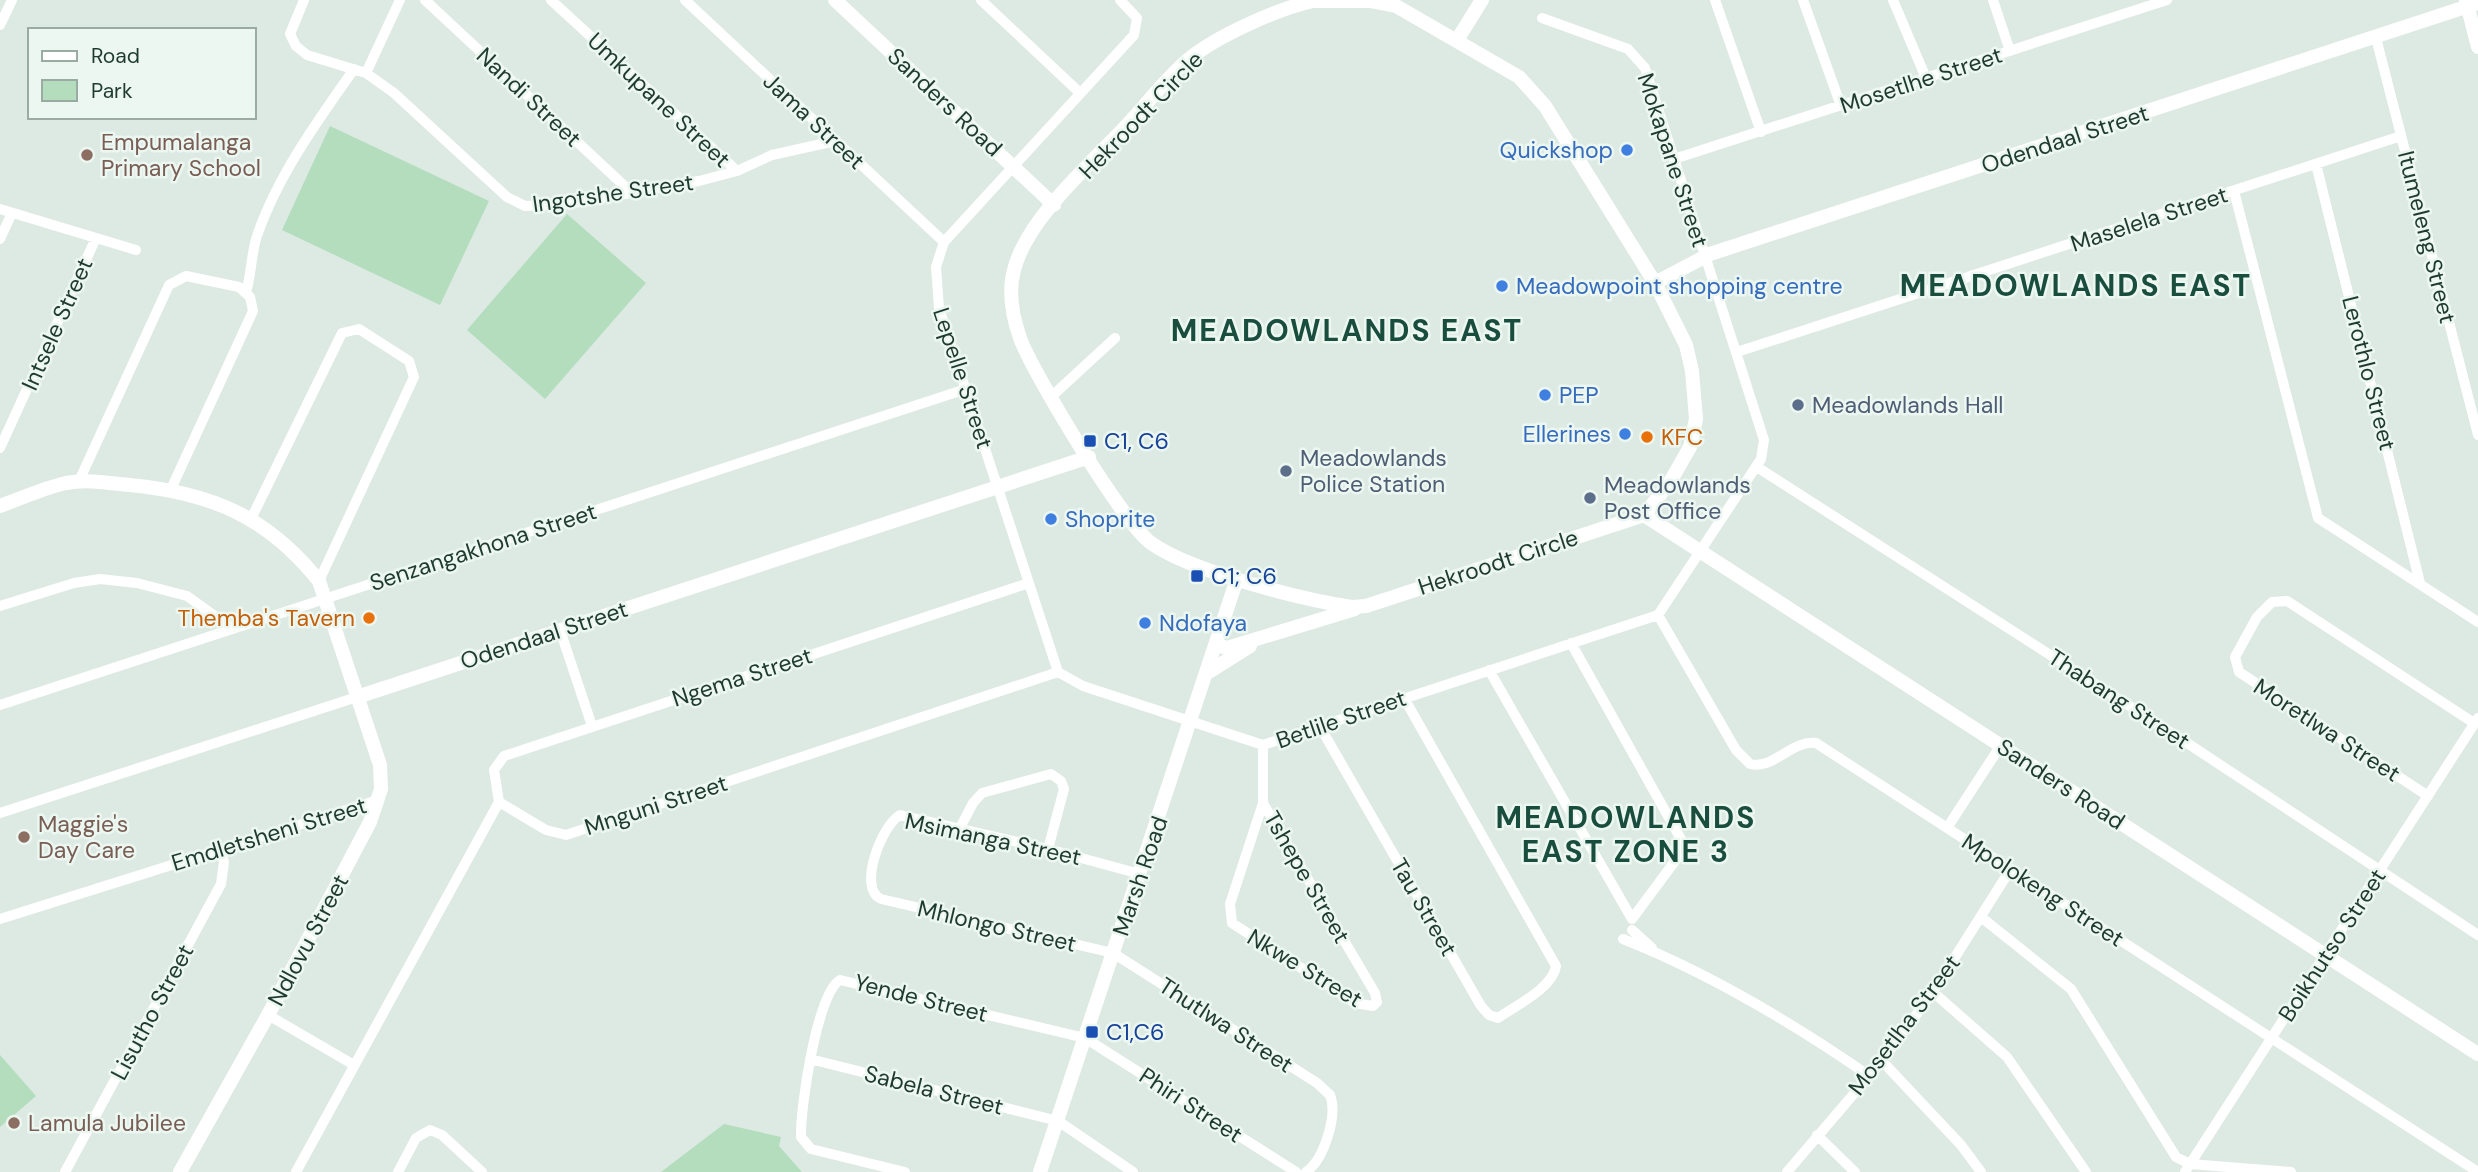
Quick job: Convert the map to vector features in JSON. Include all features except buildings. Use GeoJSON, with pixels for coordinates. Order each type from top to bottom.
{"type":"FeatureCollection","features":[{"type":"Feature","properties":{"kind":"street"},"geometry":{"type":"LineString","coordinates":[[0,25],[12,0]]}},
{"type":"Feature","properties":{"kind":"street","name":"Ingotshe Street"},"geometry":{"type":"LineString","coordinates":[[304,0],[293,25],[291,41],[307,55],[366,73],[411,108],[516,203],[535,208],[632,194],[737,171],[772,155],[835,141]]}},
{"type":"Feature","properties":{"kind":"street"},"geometry":{"type":"LineString","coordinates":[[366,73],[400,0]]}},
{"type":"Feature","properties":{"kind":"street","name":"Nandi Street"},"geometry":{"type":"LineString","coordinates":[[425,0],[632,194]]}},
{"type":"Feature","properties":{"kind":"street","name":"Umkupane Street"},"geometry":{"type":"LineString","coordinates":[[551,0],[737,171]]}},
{"type":"Feature","properties":{"kind":"street","name":"Jama Street"},"geometry":{"type":"LineString","coordinates":[[685,0],[944,242]]}},
{"type":"Feature","properties":{"kind":"street","name":"Sanders Road"},"geometry":{"type":"LineString","coordinates":[[835,0],[1054,205]]}},
{"type":"Feature","properties":{"kind":"street"},"geometry":{"type":"LineString","coordinates":[[981,0],[1079,92]]}},
{"type":"Feature","properties":{"kind":"street","name":"Lepelle Street"},"geometry":{"type":"LineString","coordinates":[[998,486],[939,308],[935,285],[936,267],[944,242],[1134,35],[1137,18],[1120,0]]}},
{"type":"Feature","properties":{"kind":"street"},"geometry":{"type":"LineString","coordinates":[[1457,40],[1482,0]]}},
{"type":"Feature","properties":{"kind":"street"},"geometry":{"type":"LineString","coordinates":[[1715,0],[1761,132]]}},
{"type":"Feature","properties":{"kind":"street"},"geometry":{"type":"LineString","coordinates":[[1803,0],[1841,106]]}},
{"type":"Feature","properties":{"kind":"street"},"geometry":{"type":"LineString","coordinates":[[1893,0],[1926,78]]}},
{"type":"Feature","properties":{"kind":"street"},"geometry":{"type":"LineString","coordinates":[[1993,0],[2010,51]]}},
{"type":"Feature","properties":{"kind":"street","name":"Mosetlhe Street"},"geometry":{"type":"LineString","coordinates":[[1674,159],[2167,0]]}},
{"type":"Feature","properties":{"kind":"street","name":"Hekroodt Circle"},"geometry":{"type":"LineString","coordinates":[[1313,1],[1384,3],[1415,15],[1520,76],[1534,90],[1655,282],[1686,345],[1695,392],[1696,419],[1690,447],[1681,464],[1644,514],[1366,606],[1331,604],[1237,579],[1174,556],[1150,543],[1129,519],[1088,457],[1020,339],[1012,285],[1014,271],[1024,244],[1054,205],[1189,59],[1285,10],[1313,1]]}},
{"type":"Feature","properties":{"kind":"street"},"geometry":{"type":"LineString","coordinates":[[2470,3],[2478,47]]}},
{"type":"Feature","properties":{"kind":"street","name":"Odendaal Street"},"geometry":{"type":"LineString","coordinates":[[1655,282],[1704,256],[2376,38],[2470,3]]}},
{"type":"Feature","properties":{"kind":"street","name":"Mokapane Street"},"geometry":{"type":"LineString","coordinates":[[1542,18],[1609,41],[1636,55],[1645,68],[1764,440],[1764,450],[1757,467],[1700,550]]}},
{"type":"Feature","properties":{"kind":"street","name":"Itumeleng Street"},"geometry":{"type":"LineString","coordinates":[[2376,38],[2478,435]]}},
{"type":"Feature","properties":{"kind":"street"},"geometry":{"type":"LineString","coordinates":[[246,292],[257,236],[268,210],[298,154],[354,69]]}},
{"type":"Feature","properties":{"kind":"street","name":"Maselela Street"},"geometry":{"type":"LineString","coordinates":[[1737,352],[2401,136]]}},
{"type":"Feature","properties":{"kind":"street","name":"Lerothlo Street"},"geometry":{"type":"LineString","coordinates":[[2316,164],[2420,583]]}},
{"type":"Feature","properties":{"kind":"street"},"geometry":{"type":"LineString","coordinates":[[2234,191],[2314,510],[2324,523],[2478,622]]}},
{"type":"Feature","properties":{"kind":"street"},"geometry":{"type":"LineString","coordinates":[[0,209],[136,250]]}},
{"type":"Feature","properties":{"kind":"street"},"geometry":{"type":"LineString","coordinates":[[0,239],[12,213]]}},
{"type":"Feature","properties":{"kind":"street","name":"Intsele Street"},"geometry":{"type":"LineString","coordinates":[[0,448],[96,238]]}},
{"type":"Feature","properties":{"kind":"street"},"geometry":{"type":"LineString","coordinates":[[0,506],[79,481],[169,285],[182,276],[204,278],[246,292],[253,304],[253,311],[171,489]]}},
{"type":"Feature","properties":{"kind":"street"},"geometry":{"type":"LineString","coordinates":[[251,519],[337,339],[347,330],[359,329],[409,361],[414,377],[319,581]]}},
{"type":"Feature","properties":{"kind":"street"},"geometry":{"type":"LineString","coordinates":[[1052,396],[1115,338]]}},
{"type":"Feature","properties":{"kind":"street","name":"Senzangakhona Street"},"geometry":{"type":"LineString","coordinates":[[0,705],[966,389]]}},
{"type":"Feature","properties":{"kind":"street","name":"Odendaal Street"},"geometry":{"type":"LineString","coordinates":[[0,813],[1088,457]]}},
{"type":"Feature","properties":{"kind":"street","name":"Thabang Street"},"geometry":{"type":"LineString","coordinates":[[1757,467],[2178,737],[2478,936]]}},
{"type":"Feature","properties":{"kind":"street","name":"Ndlovu Street"},"geometry":{"type":"LineString","coordinates":[[79,481],[171,489],[205,497],[251,519],[299,556],[319,581],[327,598],[380,765],[382,782],[378,800],[360,842],[180,1172]]}},
{"type":"Feature","properties":{"kind":"street"},"geometry":{"type":"LineString","coordinates":[[998,486],[1058,672]]}},
{"type":"Feature","properties":{"kind":"street","name":"Sanders Road"},"geometry":{"type":"LineString","coordinates":[[1644,514],[2478,1054]]}},
{"type":"Feature","properties":{"kind":"street"},"geometry":{"type":"LineString","coordinates":[[1658,615],[1700,550]]}},
{"type":"Feature","properties":{"kind":"street"},"geometry":{"type":"LineString","coordinates":[[0,606],[74,583],[100,579],[137,583],[187,596],[233,629]]}},
{"type":"Feature","properties":{"kind":"street","name":"Marsh Road"},"geometry":{"type":"LineString","coordinates":[[1040,1172],[1192,723],[1237,579]]}},
{"type":"Feature","properties":{"kind":"street","name":"Ngema Street"},"geometry":{"type":"LineString","coordinates":[[499,802],[494,777],[499,760],[592,726],[1029,583]]}},
{"type":"Feature","properties":{"kind":"street","name":"Moretlwa Street"},"geometry":{"type":"LineString","coordinates":[[2428,796],[2239,672],[2234,663],[2235,657],[2257,617],[2272,602],[2287,601],[2476,720]]}},
{"type":"Feature","properties":{"kind":"street"},"geometry":{"type":"LineString","coordinates":[[1217,645],[1227,648],[1366,606]]}},
{"type":"Feature","properties":{"kind":"street","name":"Betlile Street"},"geometry":{"type":"LineString","coordinates":[[1058,672],[1083,686],[1263,746],[1318,725],[1658,615]]}},
{"type":"Feature","properties":{"kind":"street","name":"Mpolokeng Street"},"geometry":{"type":"LineString","coordinates":[[1658,615],[1736,750],[1750,764],[1762,765],[1797,745],[1816,743],[2478,1172]]}},
{"type":"Feature","properties":{"kind":"street"},"geometry":{"type":"LineString","coordinates":[[560,630],[592,726]]}},
{"type":"Feature","properties":{"kind":"street"},"geometry":{"type":"LineString","coordinates":[[1207,673],[1266,636]]}},
{"type":"Feature","properties":{"kind":"street"},"geometry":{"type":"LineString","coordinates":[[1489,670],[1632,919],[1681,853],[1683,845],[1571,643]]}},
{"type":"Feature","properties":{"kind":"street","name":"Mnguni Street"},"geometry":{"type":"LineString","coordinates":[[499,802],[546,830],[566,835],[1058,672]]}},
{"type":"Feature","properties":{"kind":"street","name":"Tau Street"},"geometry":{"type":"LineString","coordinates":[[1318,725],[1489,1015],[1499,1018],[1546,984],[1555,973],[1556,966],[1404,698]]}},
{"type":"Feature","properties":{"kind":"street","name":"Boikhutso Street"},"geometry":{"type":"LineString","coordinates":[[2188,1168],[2476,720]]}},
{"type":"Feature","properties":{"kind":"street"},"geometry":{"type":"LineString","coordinates":[[1947,828],[2001,745]]}},
{"type":"Feature","properties":{"kind":"street","name":"Tshepe Street"},"geometry":{"type":"LineString","coordinates":[[1263,746],[1263,803],[1377,1002]]}},
{"type":"Feature","properties":{"kind":"street"},"geometry":{"type":"LineString","coordinates":[[960,828],[973,803],[982,793],[1051,774],[1061,781],[1064,789],[1048,849]]}},
{"type":"Feature","properties":{"kind":"street","name":"Emdletsheni Street"},"geometry":{"type":"LineString","coordinates":[[0,919],[378,800]]}},
{"type":"Feature","properties":{"kind":"street"},"geometry":{"type":"LineString","coordinates":[[296,1172],[499,802]]}},
{"type":"Feature","properties":{"kind":"street","name":"Nkwe Street"},"geometry":{"type":"LineString","coordinates":[[1263,803],[1230,904],[1232,923],[1355,1003],[1369,1007],[1377,1002]]}},
{"type":"Feature","properties":{"kind":"street","name":"Msimanga Street"},"geometry":{"type":"LineString","coordinates":[[881,899],[873,892],[870,879],[880,842],[894,818],[907,816],[1140,874]]}},
{"type":"Feature","properties":{"kind":"street","name":"Lisutho Street"},"geometry":{"type":"LineString","coordinates":[[65,1172],[221,884],[224,862],[220,849]]}},
{"type":"Feature","properties":{"kind":"street","name":"Mosetlha Street"},"geometry":{"type":"LineString","coordinates":[[1787,1172],[1867,1075],[1882,1061],[1933,992],[2010,870]]}},
{"type":"Feature","properties":{"kind":"street","name":"Mhlongo Street"},"geometry":{"type":"LineString","coordinates":[[881,899],[1114,953]]}},
{"type":"Feature","properties":{"kind":"street"},"geometry":{"type":"LineString","coordinates":[[1981,917],[2071,989],[2166,1143],[2188,1168],[2291,1172]]}},
{"type":"Feature","properties":{"kind":"street"},"geometry":{"type":"LineString","coordinates":[[1632,930],[1658,953]]}},
{"type":"Feature","properties":{"kind":"street"},"geometry":{"type":"LineString","coordinates":[[1623,940],[1658,953],[1744,998],[1867,1075]]}},
{"type":"Feature","properties":{"kind":"street","name":"Thutlwa Street"},"geometry":{"type":"LineString","coordinates":[[1114,953],[1327,1092],[1332,1102],[1331,1121],[1315,1166]]}},
{"type":"Feature","properties":{"kind":"street","name":"Yende Street"},"geometry":{"type":"LineString","coordinates":[[810,1059],[830,990],[834,984],[844,979],[1086,1038]]}},
{"type":"Feature","properties":{"kind":"street"},"geometry":{"type":"LineString","coordinates":[[1933,992],[2007,1057],[2087,1172]]}},
{"type":"Feature","properties":{"kind":"street"},"geometry":{"type":"LineString","coordinates":[[268,1015],[354,1065]]}},
{"type":"Feature","properties":{"kind":"street","name":"Phiri Street"},"geometry":{"type":"LineString","coordinates":[[1086,1038],[1296,1172]]}},
{"type":"Feature","properties":{"kind":"street"},"geometry":{"type":"LineString","coordinates":[[810,1059],[801,1131],[807,1147],[905,1172]]}},
{"type":"Feature","properties":{"kind":"street","name":"Sabela Street"},"geometry":{"type":"LineString","coordinates":[[810,1059],[1058,1121]]}},
{"type":"Feature","properties":{"kind":"street"},"geometry":{"type":"LineString","coordinates":[[1882,1061],[1961,1145],[1981,1172]]}},
{"type":"Feature","properties":{"kind":"street"},"geometry":{"type":"LineString","coordinates":[[1058,1121],[1133,1172]]}},
{"type":"Feature","properties":{"kind":"street"},"geometry":{"type":"LineString","coordinates":[[398,1172],[416,1138],[430,1130],[442,1135],[482,1172]]}},
{"type":"Feature","properties":{"kind":"street"},"geometry":{"type":"LineString","coordinates":[[1817,1135],[1855,1172]]}},
{"type":"Feature","properties":{"kind":"street"},"geometry":{"type":"LineString","coordinates":[[1306,1172],[1315,1166]]}},
{"type":"Feature","properties":{"kind":"green space"},"geometry":{"type":"Polygon","coordinates":[[[330,126],[489,201],[440,305],[282,230],[330,126]]]}},
{"type":"Feature","properties":{"kind":"green space"},"geometry":{"type":"Polygon","coordinates":[[[567,214],[646,283],[545,399],[467,330],[567,214]]]}},
{"type":"Feature","properties":{"kind":"green space"},"geometry":{"type":"Polygon","coordinates":[[[0,1055],[36,1096],[0,1127],[0,1055]]]}},
{"type":"Feature","properties":{"kind":"green space"},"geometry":{"type":"Polygon","coordinates":[[[724,1124],[781,1137],[779,1146],[802,1172],[661,1172],[724,1124]]]}},
{"type":"Feature","properties":{"kind":"place","name":"Quickshop"},"geometry":{"type":"Point","coordinates":[1627,150]}},
{"type":"Feature","properties":{"kind":"place","name":"Empumalanga Primary School"},"geometry":{"type":"Point","coordinates":[87,155]}},
{"type":"Feature","properties":{"kind":"place","name":"Meadowpoint shopping centre"},"geometry":{"type":"Point","coordinates":[1502,286]}},
{"type":"Feature","properties":{"kind":"place","name":"PEP"},"geometry":{"type":"Point","coordinates":[1545,395]}},
{"type":"Feature","properties":{"kind":"place","name":"Meadowlands Hall"},"geometry":{"type":"Point","coordinates":[1798,405]}},
{"type":"Feature","properties":{"kind":"place","name":"Ellerines"},"geometry":{"type":"Point","coordinates":[1625,434]}},
{"type":"Feature","properties":{"kind":"place","name":"KFC"},"geometry":{"type":"Point","coordinates":[1647,437]}},
{"type":"Feature","properties":{"kind":"place","name":"C1, C6"},"geometry":{"type":"Point","coordinates":[1090,441]}},
{"type":"Feature","properties":{"kind":"place","name":"Meadowlands Police Station"},"geometry":{"type":"Point","coordinates":[1286,471]}},
{"type":"Feature","properties":{"kind":"place","name":"Meadowlands Post Office"},"geometry":{"type":"Point","coordinates":[1590,498]}},
{"type":"Feature","properties":{"kind":"place","name":"Shoprite"},"geometry":{"type":"Point","coordinates":[1051,519]}},
{"type":"Feature","properties":{"kind":"place","name":"C1; C6"},"geometry":{"type":"Point","coordinates":[1197,576]}},
{"type":"Feature","properties":{"kind":"place","name":"Themba's Tavern"},"geometry":{"type":"Point","coordinates":[369,618]}},
{"type":"Feature","properties":{"kind":"place","name":"Ndofaya"},"geometry":{"type":"Point","coordinates":[1145,623]}},
{"type":"Feature","properties":{"kind":"place","name":"Maggie's Day Care"},"geometry":{"type":"Point","coordinates":[24,837]}},
{"type":"Feature","properties":{"kind":"place","name":"C1,C6"},"geometry":{"type":"Point","coordinates":[1092,1032]}},
{"type":"Feature","properties":{"kind":"place","name":"Lamula Jubilee"},"geometry":{"type":"Point","coordinates":[14,1123]}},
{"type":"Feature","properties":{"kind":"district","name":"MEADOWLANDS EAST"},"geometry":{"type":"Point","coordinates":[2076,286]}},
{"type":"Feature","properties":{"kind":"district","name":"MEADOWLANDS EAST"},"geometry":{"type":"Point","coordinates":[1347,331]}},
{"type":"Feature","properties":{"kind":"district","name":"MEADOWLANDS EAST ZONE 3"},"geometry":{"type":"Point","coordinates":[1626,835]}}]}
